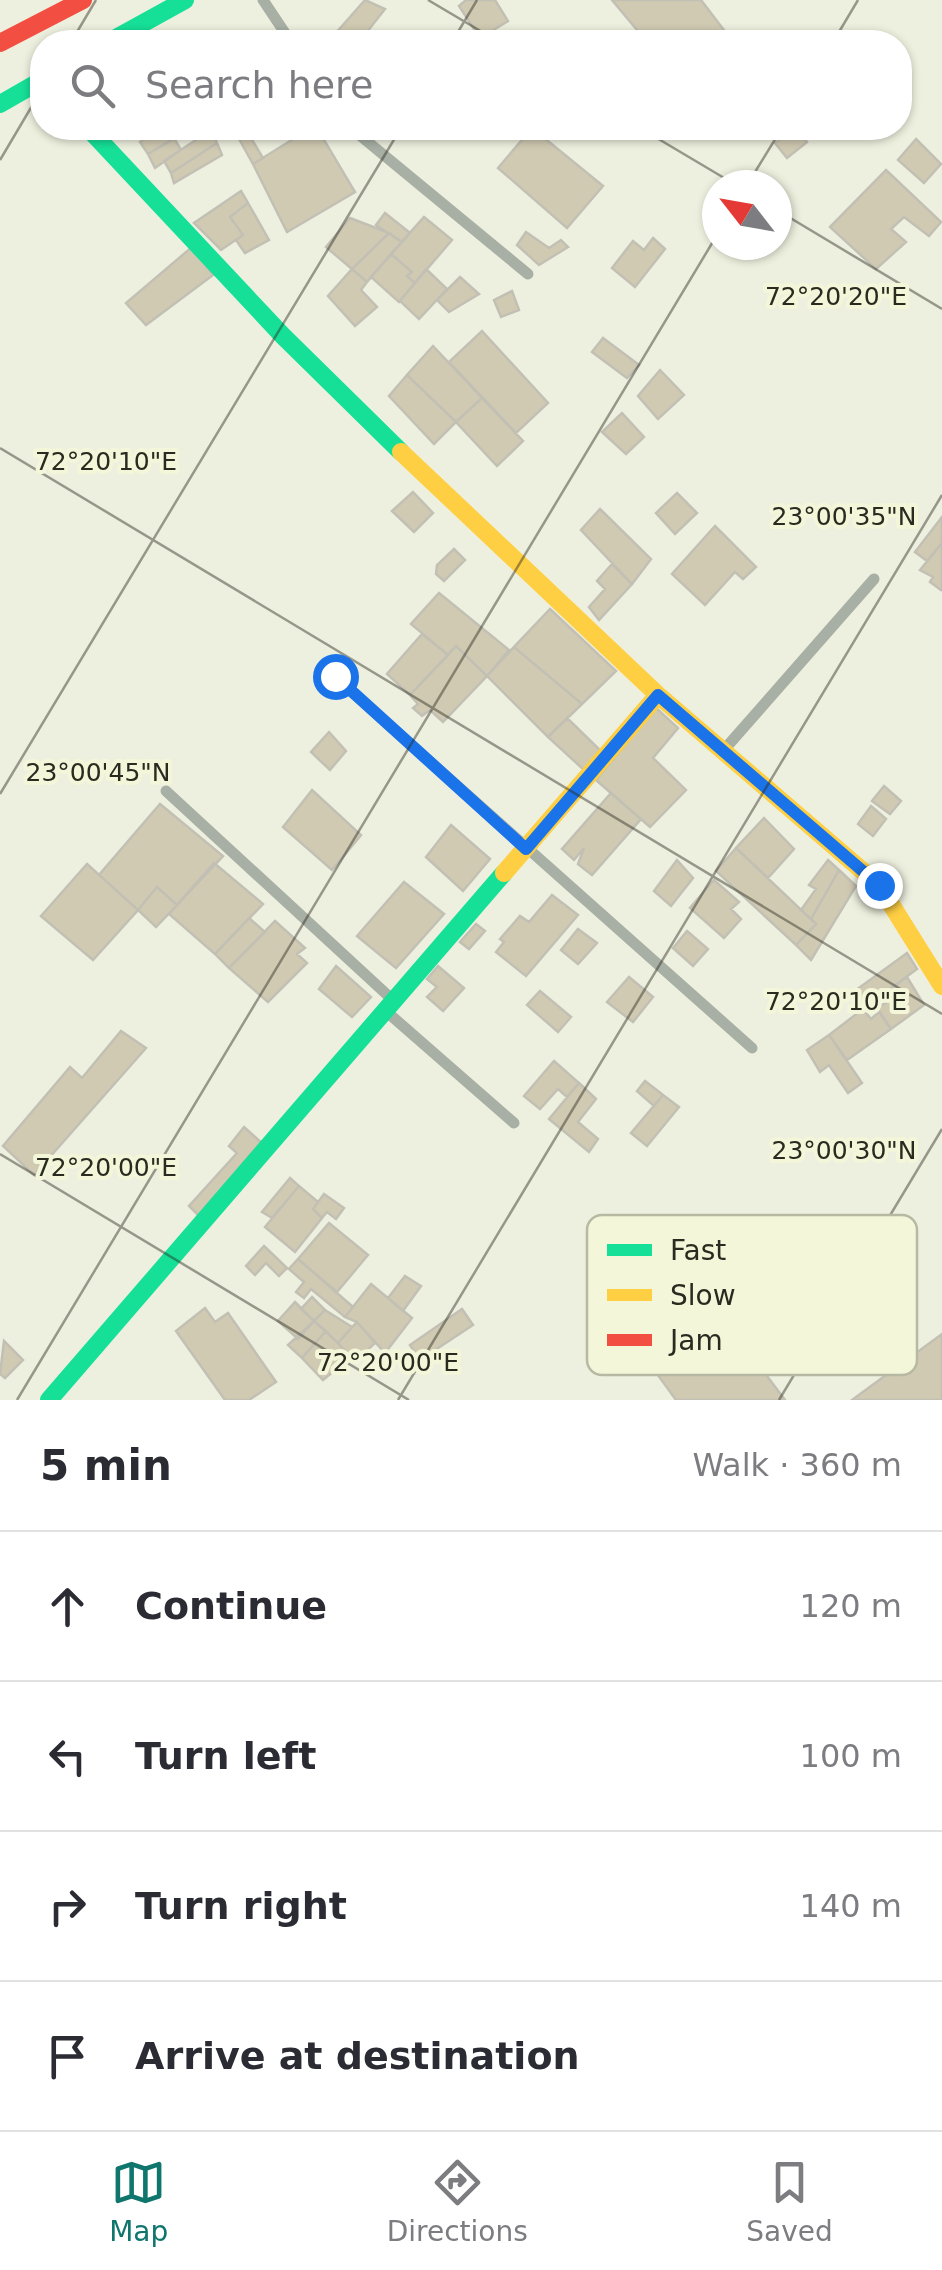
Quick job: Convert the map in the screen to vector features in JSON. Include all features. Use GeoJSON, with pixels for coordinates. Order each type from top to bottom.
{"type":"FeatureCollection","features":[{"type":"Feature","properties":{"kind":"main road"},"geometry":{"type":"LineString","coordinates":[[0,43],[83,0]]}},
{"type":"Feature","properties":{"kind":"main road"},"geometry":{"type":"LineString","coordinates":[[131,30],[185,0]]}},
{"type":"Feature","properties":{"kind":"main road"},"geometry":{"type":"LineString","coordinates":[[0,104],[30,87]]}},
{"type":"Feature","properties":{"kind":"main road"},"geometry":{"type":"LineString","coordinates":[[99,140],[283,336],[658,695],[879,885],[942,986]]}},
{"type":"Feature","properties":{"kind":"main road"},"geometry":{"type":"LineString","coordinates":[[50,1400],[658,695]]}},
{"type":"Feature","properties":{"kind":"street"},"geometry":{"type":"LineString","coordinates":[[263,0],[283,30]]}},
{"type":"Feature","properties":{"kind":"street"},"geometry":{"type":"LineString","coordinates":[[366,140],[528,274]]}},
{"type":"Feature","properties":{"kind":"street"},"geometry":{"type":"LineString","coordinates":[[723,751],[874,580]]}},
{"type":"Feature","properties":{"kind":"street"},"geometry":{"type":"LineString","coordinates":[[335,676],[752,1048]]}},
{"type":"Feature","properties":{"kind":"street"},"geometry":{"type":"LineString","coordinates":[[166,790],[514,1123]]}},
{"type":"Feature","properties":{"kind":"building"},"geometry":{"type":"Polygon","coordinates":[[[365,0],[385,9],[368,30],[339,30],[365,0]]]}},
{"type":"Feature","properties":{"kind":"building"},"geometry":{"type":"Polygon","coordinates":[[[466,0],[495,0],[508,21],[493,30],[475,30],[459,6],[466,0]]]}},
{"type":"Feature","properties":{"kind":"building"},"geometry":{"type":"Polygon","coordinates":[[[612,0],[701,0],[724,30],[637,30],[612,0]]]}},
{"type":"Feature","properties":{"kind":"building"},"geometry":{"type":"Polygon","coordinates":[[[916,139],[941,164],[924,183],[898,160],[916,139]]]}},
{"type":"Feature","properties":{"kind":"building"},"geometry":{"type":"Polygon","coordinates":[[[143,140],[172,140],[148,154],[140,142],[143,140]]]}},
{"type":"Feature","properties":{"kind":"building"},"geometry":{"type":"Polygon","coordinates":[[[171,140],[175,140],[181,150],[155,168],[148,154],[171,140]]]}},
{"type":"Feature","properties":{"kind":"building"},"geometry":{"type":"Polygon","coordinates":[[[196,140],[217,143],[171,173],[164,161],[196,140]]]}},
{"type":"Feature","properties":{"kind":"building"},"geometry":{"type":"Polygon","coordinates":[[[240,140],[252,140],[263,158],[253,164],[240,140]]]}},
{"type":"Feature","properties":{"kind":"building"},"geometry":{"type":"Polygon","coordinates":[[[292,140],[324,140],[355,192],[287,232],[253,164],[292,140]]]}},
{"type":"Feature","properties":{"kind":"building"},"geometry":{"type":"Polygon","coordinates":[[[522,140],[547,140],[603,186],[567,228],[498,168],[522,140]]]}},
{"type":"Feature","properties":{"kind":"building"},"geometry":{"type":"Polygon","coordinates":[[[779,140],[807,142],[787,158],[775,143],[779,140]]]}},
{"type":"Feature","properties":{"kind":"building"},"geometry":{"type":"Polygon","coordinates":[[[217,143],[222,155],[174,183],[171,173],[217,143]]]}},
{"type":"Feature","properties":{"kind":"building"},"geometry":{"type":"Polygon","coordinates":[[[886,170],[941,222],[929,236],[904,217],[891,229],[906,242],[876,269],[830,227],[886,170]]]}},
{"type":"Feature","properties":{"kind":"building"},"geometry":{"type":"Polygon","coordinates":[[[241,191],[248,203],[230,217],[243,235],[221,250],[194,223],[241,191]]]}},
{"type":"Feature","properties":{"kind":"building"},"geometry":{"type":"Polygon","coordinates":[[[248,203],[269,240],[245,253],[236,240],[243,235],[230,217],[248,203]]]}},
{"type":"Feature","properties":{"kind":"building"},"geometry":{"type":"Polygon","coordinates":[[[385,213],[410,233],[402,242],[376,225],[385,213]]]}},
{"type":"Feature","properties":{"kind":"building"},"geometry":{"type":"Polygon","coordinates":[[[424,217],[452,240],[415,283],[407,276],[412,272],[391,254],[424,217]]]}},
{"type":"Feature","properties":{"kind":"building"},"geometry":{"type":"Polygon","coordinates":[[[350,218],[389,233],[352,269],[326,247],[350,218]]]}},
{"type":"Feature","properties":{"kind":"building"},"geometry":{"type":"Polygon","coordinates":[[[526,232],[549,248],[561,240],[568,247],[539,265],[517,245],[526,232]]]}},
{"type":"Feature","properties":{"kind":"building"},"geometry":{"type":"Polygon","coordinates":[[[389,233],[402,242],[367,282],[352,269],[389,233]]]}},
{"type":"Feature","properties":{"kind":"building"},"geometry":{"type":"Polygon","coordinates":[[[653,238],[665,249],[635,287],[612,268],[633,241],[644,250],[653,238]]]}},
{"type":"Feature","properties":{"kind":"building"},"geometry":{"type":"Polygon","coordinates":[[[192,247],[213,275],[146,325],[126,303],[192,247]]]}},
{"type":"Feature","properties":{"kind":"building"},"geometry":{"type":"Polygon","coordinates":[[[391,254],[412,272],[407,276],[415,283],[399,302],[371,277],[391,254]]]}},
{"type":"Feature","properties":{"kind":"building"},"geometry":{"type":"Polygon","coordinates":[[[352,269],[367,282],[361,290],[377,307],[355,326],[328,296],[352,269]]]}},
{"type":"Feature","properties":{"kind":"building"},"geometry":{"type":"Polygon","coordinates":[[[426,269],[447,289],[419,319],[400,301],[426,269]]]}},
{"type":"Feature","properties":{"kind":"building"},"geometry":{"type":"Polygon","coordinates":[[[460,277],[479,294],[449,312],[437,300],[460,277]]]}},
{"type":"Feature","properties":{"kind":"building"},"geometry":{"type":"Polygon","coordinates":[[[512,291],[519,310],[501,317],[494,300],[512,291]]]}},
{"type":"Feature","properties":{"kind":"building"},"geometry":{"type":"Polygon","coordinates":[[[482,331],[548,403],[516,433],[449,362],[482,331]]]}},
{"type":"Feature","properties":{"kind":"building"},"geometry":{"type":"Polygon","coordinates":[[[603,338],[639,365],[627,378],[592,352],[603,338]]]}},
{"type":"Feature","properties":{"kind":"building"},"geometry":{"type":"Polygon","coordinates":[[[433,346],[482,398],[456,422],[407,375],[433,346]]]}},
{"type":"Feature","properties":{"kind":"building"},"geometry":{"type":"Polygon","coordinates":[[[660,370],[684,395],[658,419],[638,396],[660,370]]]}},
{"type":"Feature","properties":{"kind":"building"},"geometry":{"type":"Polygon","coordinates":[[[407,375],[456,422],[434,444],[389,396],[407,375]]]}},
{"type":"Feature","properties":{"kind":"building"},"geometry":{"type":"Polygon","coordinates":[[[482,398],[523,441],[497,466],[456,422],[482,398]]]}},
{"type":"Feature","properties":{"kind":"building"},"geometry":{"type":"Polygon","coordinates":[[[622,413],[644,437],[626,454],[602,432],[622,413]]]}},
{"type":"Feature","properties":{"kind":"building"},"geometry":{"type":"Polygon","coordinates":[[[413,492],[433,513],[414,532],[392,511],[413,492]]]}},
{"type":"Feature","properties":{"kind":"building"},"geometry":{"type":"Polygon","coordinates":[[[677,493],[697,513],[675,534],[656,513],[677,493]]]}},
{"type":"Feature","properties":{"kind":"building"},"geometry":{"type":"Polygon","coordinates":[[[600,509],[651,559],[632,584],[581,530],[600,509]]]}},
{"type":"Feature","properties":{"kind":"building"},"geometry":{"type":"Polygon","coordinates":[[[942,517],[942,543],[927,561],[915,552],[942,517]]]}},
{"type":"Feature","properties":{"kind":"building"},"geometry":{"type":"Polygon","coordinates":[[[715,526],[756,567],[743,579],[735,572],[705,605],[672,574],[715,526]]]}},
{"type":"Feature","properties":{"kind":"building"},"geometry":{"type":"Polygon","coordinates":[[[942,543],[941,590],[930,582],[933,577],[920,570],[942,543]]]}},
{"type":"Feature","properties":{"kind":"building"},"geometry":{"type":"Polygon","coordinates":[[[454,549],[465,560],[444,581],[436,574],[437,565],[454,549]]]}},
{"type":"Feature","properties":{"kind":"building"},"geometry":{"type":"Polygon","coordinates":[[[612,564],[632,584],[599,620],[589,607],[605,589],[597,581],[612,564]]]}},
{"type":"Feature","properties":{"kind":"building"},"geometry":{"type":"Polygon","coordinates":[[[439,593],[509,650],[487,676],[456,646],[448,655],[411,624],[439,593]]]}},
{"type":"Feature","properties":{"kind":"building"},"geometry":{"type":"Polygon","coordinates":[[[550,609],[616,671],[582,704],[514,647],[550,609]]]}},
{"type":"Feature","properties":{"kind":"building"},"geometry":{"type":"Polygon","coordinates":[[[422,634],[448,655],[410,695],[387,674],[422,634]]]}},
{"type":"Feature","properties":{"kind":"building"},"geometry":{"type":"Polygon","coordinates":[[[456,646],[487,676],[443,722],[430,710],[422,716],[413,708],[418,704],[410,695],[456,646]]]}},
{"type":"Feature","properties":{"kind":"building"},"geometry":{"type":"Polygon","coordinates":[[[514,647],[582,704],[548,737],[487,676],[514,647]]]}},
{"type":"Feature","properties":{"kind":"building"},"geometry":{"type":"Polygon","coordinates":[[[656,708],[678,728],[653,758],[686,790],[650,827],[596,780],[656,708]]]}},
{"type":"Feature","properties":{"kind":"building"},"geometry":{"type":"Polygon","coordinates":[[[567,718],[601,751],[584,770],[548,737],[567,718]]]}},
{"type":"Feature","properties":{"kind":"building"},"geometry":{"type":"Polygon","coordinates":[[[329,732],[346,751],[330,770],[311,752],[329,732]]]}},
{"type":"Feature","properties":{"kind":"building"},"geometry":{"type":"Polygon","coordinates":[[[884,786],[901,801],[890,814],[872,801],[884,786]]]}},
{"type":"Feature","properties":{"kind":"building"},"geometry":{"type":"Polygon","coordinates":[[[312,790],[361,835],[332,870],[283,827],[312,790]]]}},
{"type":"Feature","properties":{"kind":"building"},"geometry":{"type":"Polygon","coordinates":[[[611,793],[641,819],[592,875],[578,864],[584,848],[574,860],[562,849],[611,793]]]}},
{"type":"Feature","properties":{"kind":"building"},"geometry":{"type":"Polygon","coordinates":[[[160,804],[223,856],[177,905],[157,887],[138,910],[99,875],[160,804]]]}},
{"type":"Feature","properties":{"kind":"building"},"geometry":{"type":"Polygon","coordinates":[[[871,806],[886,819],[873,836],[858,824],[871,806]]]}},
{"type":"Feature","properties":{"kind":"building"},"geometry":{"type":"Polygon","coordinates":[[[764,818],[794,849],[768,878],[736,848],[764,818]]]}},
{"type":"Feature","properties":{"kind":"building"},"geometry":{"type":"Polygon","coordinates":[[[451,825],[490,859],[463,891],[426,857],[451,825]]]}},
{"type":"Feature","properties":{"kind":"building"},"geometry":{"type":"Polygon","coordinates":[[[736,848],[816,924],[796,945],[716,871],[736,848]]]}},
{"type":"Feature","properties":{"kind":"building"},"geometry":{"type":"Polygon","coordinates":[[[677,860],[693,878],[671,906],[654,891],[677,860]]]}},
{"type":"Feature","properties":{"kind":"building"},"geometry":{"type":"Polygon","coordinates":[[[828,860],[839,870],[811,919],[801,910],[816,889],[809,885],[828,860]]]}},
{"type":"Feature","properties":{"kind":"building"},"geometry":{"type":"Polygon","coordinates":[[[214,863],[263,904],[215,954],[169,914],[214,863]]]}},
{"type":"Feature","properties":{"kind":"building"},"geometry":{"type":"Polygon","coordinates":[[[87,864],[138,910],[93,960],[41,916],[87,864]]]}},
{"type":"Feature","properties":{"kind":"building"},"geometry":{"type":"Polygon","coordinates":[[[839,870],[856,886],[811,960],[796,945],[816,924],[811,919],[839,870]]]}},
{"type":"Feature","properties":{"kind":"building"},"geometry":{"type":"Polygon","coordinates":[[[714,880],[739,902],[731,909],[741,919],[724,938],[690,908],[714,880]]]}},
{"type":"Feature","properties":{"kind":"building"},"geometry":{"type":"Polygon","coordinates":[[[404,882],[444,914],[396,968],[357,936],[404,882]]]}},
{"type":"Feature","properties":{"kind":"building"},"geometry":{"type":"Polygon","coordinates":[[[157,887],[177,905],[156,927],[138,910],[157,887]]]}},
{"type":"Feature","properties":{"kind":"building"},"geometry":{"type":"Polygon","coordinates":[[[552,895],[578,915],[526,976],[496,952],[504,942],[500,939],[520,916],[529,922],[552,895]]]}},
{"type":"Feature","properties":{"kind":"building"},"geometry":{"type":"Polygon","coordinates":[[[249,918],[265,932],[229,968],[215,954],[249,918]]]}},
{"type":"Feature","properties":{"kind":"building"},"geometry":{"type":"Polygon","coordinates":[[[275,921],[305,948],[297,954],[307,963],[268,1002],[229,968],[275,921]]]}},
{"type":"Feature","properties":{"kind":"building"},"geometry":{"type":"Polygon","coordinates":[[[476,924],[485,931],[469,949],[460,942],[476,924]]]}},
{"type":"Feature","properties":{"kind":"building"},"geometry":{"type":"Polygon","coordinates":[[[578,929],[597,943],[578,964],[561,950],[578,929]]]}},
{"type":"Feature","properties":{"kind":"building"},"geometry":{"type":"Polygon","coordinates":[[[687,931],[708,949],[693,966],[673,948],[687,931]]]}},
{"type":"Feature","properties":{"kind":"building"},"geometry":{"type":"Polygon","coordinates":[[[907,953],[917,969],[863,1009],[852,993],[907,953]]]}},
{"type":"Feature","properties":{"kind":"building"},"geometry":{"type":"Polygon","coordinates":[[[336,966],[371,997],[352,1017],[319,989],[336,966]]]}},
{"type":"Feature","properties":{"kind":"building"},"geometry":{"type":"Polygon","coordinates":[[[438,966],[464,988],[443,1011],[427,997],[437,987],[427,979],[438,966]]]}},
{"type":"Feature","properties":{"kind":"building"},"geometry":{"type":"Polygon","coordinates":[[[629,977],[653,997],[633,1022],[607,1002],[629,977]]]}},
{"type":"Feature","properties":{"kind":"building"},"geometry":{"type":"Polygon","coordinates":[[[907,977],[924,1005],[891,1029],[877,1008],[887,1002],[881,996],[907,977]]]}},
{"type":"Feature","properties":{"kind":"building"},"geometry":{"type":"Polygon","coordinates":[[[540,991],[571,1017],[558,1032],[527,1005],[540,991]]]}},
{"type":"Feature","properties":{"kind":"building"},"geometry":{"type":"Polygon","coordinates":[[[863,1009],[871,1019],[879,1012],[891,1029],[847,1060],[829,1035],[863,1009]]]}},
{"type":"Feature","properties":{"kind":"building"},"geometry":{"type":"Polygon","coordinates":[[[121,1031],[146,1048],[34,1175],[3,1146],[70,1067],[82,1078],[121,1031]]]}},
{"type":"Feature","properties":{"kind":"building"},"geometry":{"type":"Polygon","coordinates":[[[829,1035],[862,1083],[848,1093],[829,1065],[820,1072],[807,1050],[829,1035]]]}},
{"type":"Feature","properties":{"kind":"building"},"geometry":{"type":"Polygon","coordinates":[[[554,1061],[579,1083],[567,1097],[558,1089],[540,1109],[524,1096],[554,1061]]]}},
{"type":"Feature","properties":{"kind":"building"},"geometry":{"type":"Polygon","coordinates":[[[645,1081],[663,1095],[654,1106],[637,1091],[645,1081]]]}},
{"type":"Feature","properties":{"kind":"building"},"geometry":{"type":"Polygon","coordinates":[[[579,1083],[596,1099],[578,1122],[598,1139],[589,1152],[549,1119],[579,1083]]]}},
{"type":"Feature","properties":{"kind":"building"},"geometry":{"type":"Polygon","coordinates":[[[663,1095],[679,1107],[647,1146],[631,1133],[663,1095]]]}},
{"type":"Feature","properties":{"kind":"building"},"geometry":{"type":"Polygon","coordinates":[[[244,1127],[263,1144],[199,1216],[189,1206],[237,1153],[229,1146],[244,1127]]]}},
{"type":"Feature","properties":{"kind":"building"},"geometry":{"type":"Polygon","coordinates":[[[290,1178],[299,1186],[272,1218],[262,1212],[290,1178]]]}},
{"type":"Feature","properties":{"kind":"building"},"geometry":{"type":"Polygon","coordinates":[[[299,1186],[318,1202],[313,1209],[322,1218],[295,1252],[265,1227],[299,1186]]]}},
{"type":"Feature","properties":{"kind":"building"},"geometry":{"type":"Polygon","coordinates":[[[324,1194],[344,1208],[336,1219],[327,1212],[322,1218],[313,1209],[324,1194]]]}},
{"type":"Feature","properties":{"kind":"building"},"geometry":{"type":"Polygon","coordinates":[[[329,1223],[368,1255],[337,1292],[298,1259],[329,1223]]]}},
{"type":"Feature","properties":{"kind":"building"},"geometry":{"type":"Polygon","coordinates":[[[264,1246],[287,1268],[279,1276],[266,1263],[255,1275],[246,1266],[264,1246]]]}},
{"type":"Feature","properties":{"kind":"building"},"geometry":{"type":"Polygon","coordinates":[[[298,1259],[353,1307],[345,1317],[311,1289],[304,1298],[296,1292],[304,1282],[289,1269],[298,1259]]]}},
{"type":"Feature","properties":{"kind":"building"},"geometry":{"type":"Polygon","coordinates":[[[405,1276],[421,1286],[403,1311],[388,1298],[405,1276]]]}},
{"type":"Feature","properties":{"kind":"building"},"geometry":{"type":"Polygon","coordinates":[[[371,1284],[412,1318],[385,1353],[357,1322],[345,1317],[371,1284]]]}},
{"type":"Feature","properties":{"kind":"building"},"geometry":{"type":"Polygon","coordinates":[[[312,1297],[325,1310],[314,1321],[301,1309],[312,1297]]]}},
{"type":"Feature","properties":{"kind":"building"},"geometry":{"type":"Polygon","coordinates":[[[295,1302],[314,1321],[298,1339],[278,1321],[295,1302]]]}},
{"type":"Feature","properties":{"kind":"building"},"geometry":{"type":"Polygon","coordinates":[[[205,1308],[215,1322],[228,1313],[276,1382],[249,1400],[225,1400],[176,1331],[205,1308]]]}},
{"type":"Feature","properties":{"kind":"building"},"geometry":{"type":"Polygon","coordinates":[[[462,1309],[473,1325],[420,1360],[410,1345],[462,1309]]]}},
{"type":"Feature","properties":{"kind":"building"},"geometry":{"type":"Polygon","coordinates":[[[325,1310],[352,1327],[338,1343],[314,1321],[325,1310]]]}},
{"type":"Feature","properties":{"kind":"building"},"geometry":{"type":"Polygon","coordinates":[[[314,1321],[326,1331],[302,1358],[288,1345],[314,1321]]]}},
{"type":"Feature","properties":{"kind":"building"},"geometry":{"type":"Polygon","coordinates":[[[357,1322],[375,1343],[355,1362],[338,1343],[357,1322]]]}},
{"type":"Feature","properties":{"kind":"building"},"geometry":{"type":"Polygon","coordinates":[[[326,1331],[351,1357],[323,1380],[302,1358],[326,1331]]]}},
{"type":"Feature","properties":{"kind":"building"},"geometry":{"type":"Polygon","coordinates":[[[942,1334],[942,1400],[852,1400],[886,1375],[917,1375],[917,1352],[942,1334]]]}},
{"type":"Feature","properties":{"kind":"building"},"geometry":{"type":"Polygon","coordinates":[[[4,1341],[23,1360],[5,1378],[0,1374],[4,1341]]]}},
{"type":"Feature","properties":{"kind":"building"},"geometry":{"type":"Polygon","coordinates":[[[658,1375],[766,1375],[785,1400],[676,1400],[658,1375]]]}},
{"type":"Feature","properties":{"kind":"traffic: fast"},"geometry":{"type":"LineString","coordinates":[[131,30],[185,0]]}},
{"type":"Feature","properties":{"kind":"traffic: fast"},"geometry":{"type":"LineString","coordinates":[[0,104],[30,87]]}},
{"type":"Feature","properties":{"kind":"traffic: fast"},"geometry":{"type":"LineString","coordinates":[[99,140],[283,336],[401,452]]}},
{"type":"Feature","properties":{"kind":"traffic: fast"},"geometry":{"type":"LineString","coordinates":[[49,1400],[504,873]]}},
{"type":"Feature","properties":{"kind":"traffic: slow"},"geometry":{"type":"LineString","coordinates":[[401,452],[658,695],[879,885],[942,986]]}},
{"type":"Feature","properties":{"kind":"traffic: slow"},"geometry":{"type":"LineString","coordinates":[[504,873],[658,695]]}},
{"type":"Feature","properties":{"kind":"traffic: jam"},"geometry":{"type":"LineString","coordinates":[[0,43],[83,0]]}},
{"type":"Feature","properties":{"kind":"route"},"geometry":{"type":"LineString","coordinates":[[335,676],[526,849],[658,695],[879,885]]}}]}
